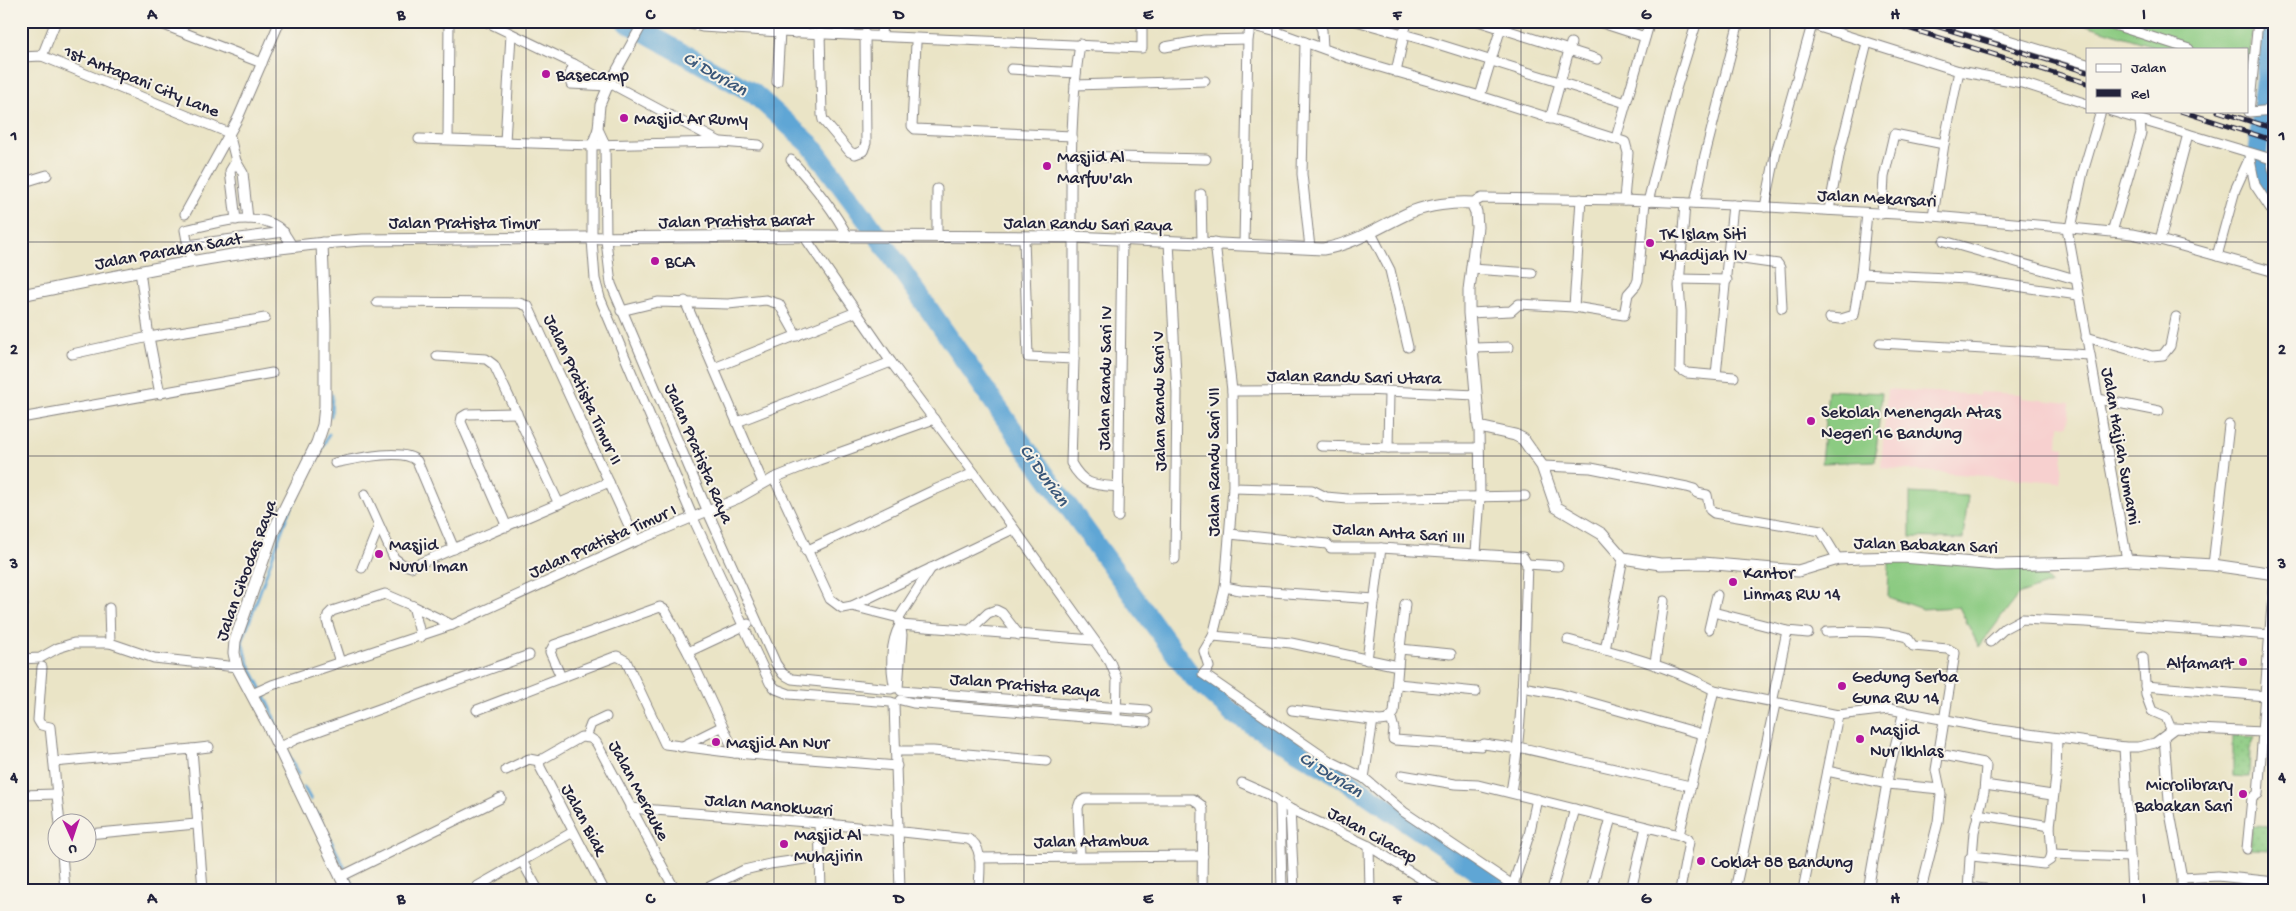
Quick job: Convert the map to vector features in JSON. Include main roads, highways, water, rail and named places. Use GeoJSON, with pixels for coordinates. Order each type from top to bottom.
{"type":"FeatureCollection","features":[{"type":"Feature","properties":{"kind":"waterway","name":"Ci Durian"},"geometry":{"type":"LineString","coordinates":[[625,21],[753,93],[810,144],[868,222],[1025,447],[1190,674],[1234,714],[1351,783],[1505,890]]}},
{"type":"Feature","properties":{"kind":"waterway"},"geometry":{"type":"LineString","coordinates":[[2273,21],[2256,163],[2275,194]]}},
{"type":"Feature","properties":{"kind":"waterway"},"geometry":{"type":"LineString","coordinates":[[331,416],[332,395]]}},
{"type":"Feature","properties":{"kind":"waterway"},"geometry":{"type":"LineString","coordinates":[[298,774],[279,735],[271,708],[249,664],[242,642],[287,516],[329,434]]}},
{"type":"Feature","properties":{"kind":"waterway"},"geometry":{"type":"LineString","coordinates":[[304,787],[311,800]]}},
{"type":"Feature","properties":{"kind":"waterway"},"geometry":{"type":"LineString","coordinates":[[317,813],[356,890]]}},
{"type":"Feature","properties":{"kind":"railway"},"geometry":{"type":"LineString","coordinates":[[1885,21],[2086,83]]}},
{"type":"Feature","properties":{"kind":"railway"},"geometry":{"type":"LineString","coordinates":[[1920,21],[2086,72]]}},
{"type":"Feature","properties":{"kind":"railway"},"geometry":{"type":"LineString","coordinates":[[2184,112],[2275,141]]}},
{"type":"Feature","properties":{"kind":"railway"},"geometry":{"type":"LineString","coordinates":[[2221,112],[2275,129]]}},
{"type":"Feature","properties":{"kind":"place","name":"Basecamp"},"geometry":{"type":"Point","coordinates":[546,74]}},
{"type":"Feature","properties":{"kind":"place","name":"Masjid Ar Rumy"},"geometry":{"type":"Point","coordinates":[624,118]}},
{"type":"Feature","properties":{"kind":"place","name":"Masjid Al Marfuu'ah"},"geometry":{"type":"Point","coordinates":[1047,166]}},
{"type":"Feature","properties":{"kind":"place","name":"TK Islam Siti Khadijah IV"},"geometry":{"type":"Point","coordinates":[1650,243]}},
{"type":"Feature","properties":{"kind":"place","name":"BCA"},"geometry":{"type":"Point","coordinates":[655,261]}},
{"type":"Feature","properties":{"kind":"place","name":"Sekolah Menengah Atas Negeri 16 Bandung"},"geometry":{"type":"Point","coordinates":[1811,421]}},
{"type":"Feature","properties":{"kind":"place","name":"Masjid Nurul Iman"},"geometry":{"type":"Point","coordinates":[379,554]}},
{"type":"Feature","properties":{"kind":"place","name":"Kantor Linmas RW 14"},"geometry":{"type":"Point","coordinates":[1733,582]}},
{"type":"Feature","properties":{"kind":"place","name":"Alfamart"},"geometry":{"type":"Point","coordinates":[2243,662]}},
{"type":"Feature","properties":{"kind":"place","name":"Gedung Serba Guna RW 14"},"geometry":{"type":"Point","coordinates":[1842,686]}},
{"type":"Feature","properties":{"kind":"place","name":"Masjid Nur Ikhlas"},"geometry":{"type":"Point","coordinates":[1860,739]}},
{"type":"Feature","properties":{"kind":"place","name":"Masjid An Nur"},"geometry":{"type":"Point","coordinates":[716,742]}},
{"type":"Feature","properties":{"kind":"place","name":"Microlibrary Babakan Sari"},"geometry":{"type":"Point","coordinates":[2243,794]}},
{"type":"Feature","properties":{"kind":"place","name":"Masjid Al Muhajirin"},"geometry":{"type":"Point","coordinates":[784,844]}},
{"type":"Feature","properties":{"kind":"place","name":"Coklat 88 Bandung"},"geometry":{"type":"Point","coordinates":[1701,861]}}]}
